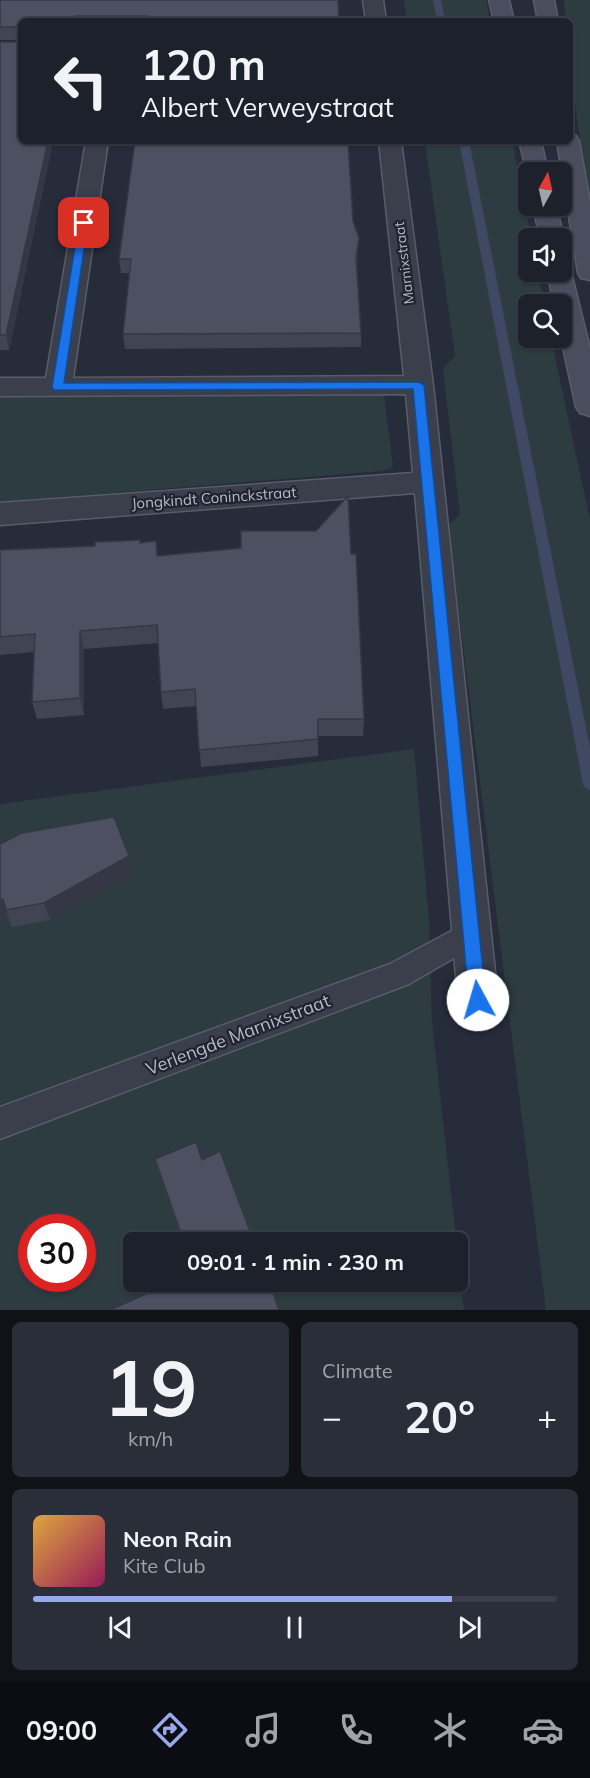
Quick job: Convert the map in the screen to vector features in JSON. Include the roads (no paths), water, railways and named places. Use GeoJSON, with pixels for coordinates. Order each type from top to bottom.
{"type":"FeatureCollection","features":[{"type":"Feature","properties":{"kind":"main road"},"geometry":{"type":"LineString","coordinates":[[499,0],[503,18]]}},
{"type":"Feature","properties":{"kind":"main road"},"geometry":{"type":"LineString","coordinates":[[544,0],[547,18]]}},
{"type":"Feature","properties":{"kind":"main road"},"geometry":{"type":"LineString","coordinates":[[531,144],[535,162]]}},
{"type":"Feature","properties":{"kind":"main road"},"geometry":{"type":"LineString","coordinates":[[568,144],[590,273]]}},
{"type":"Feature","properties":{"kind":"main road"},"geometry":{"type":"LineString","coordinates":[[561,282],[590,407]]}},
{"type":"Feature","properties":{"kind":"street"},"geometry":{"type":"LineString","coordinates":[[373,0],[375,18]]}},
{"type":"Feature","properties":{"kind":"street"},"geometry":{"type":"LineString","coordinates":[[58,387],[97,144]]}},
{"type":"Feature","properties":{"kind":"street","name":"Marnixstraat"},"geometry":{"type":"LineString","coordinates":[[390,144],[419,385]]}},
{"type":"Feature","properties":{"kind":"street"},"geometry":{"type":"LineString","coordinates":[[0,387],[419,385],[478,1000]]}},
{"type":"Feature","properties":{"kind":"street","name":"Jongkindt Coninckstraat"},"geometry":{"type":"LineString","coordinates":[[0,514],[428,482]]}},
{"type":"Feature","properties":{"kind":"lane","name":"Verlengde Marnixstraat"},"geometry":{"type":"LineString","coordinates":[[0,1123],[399,974],[470,934]]}},
{"type":"Feature","properties":{"kind":"waterway"},"geometry":{"type":"LineString","coordinates":[[437,0],[440,18]]}},
{"type":"Feature","properties":{"kind":"waterway"},"geometry":{"type":"LineString","coordinates":[[465,144],[590,784]]}}]}
